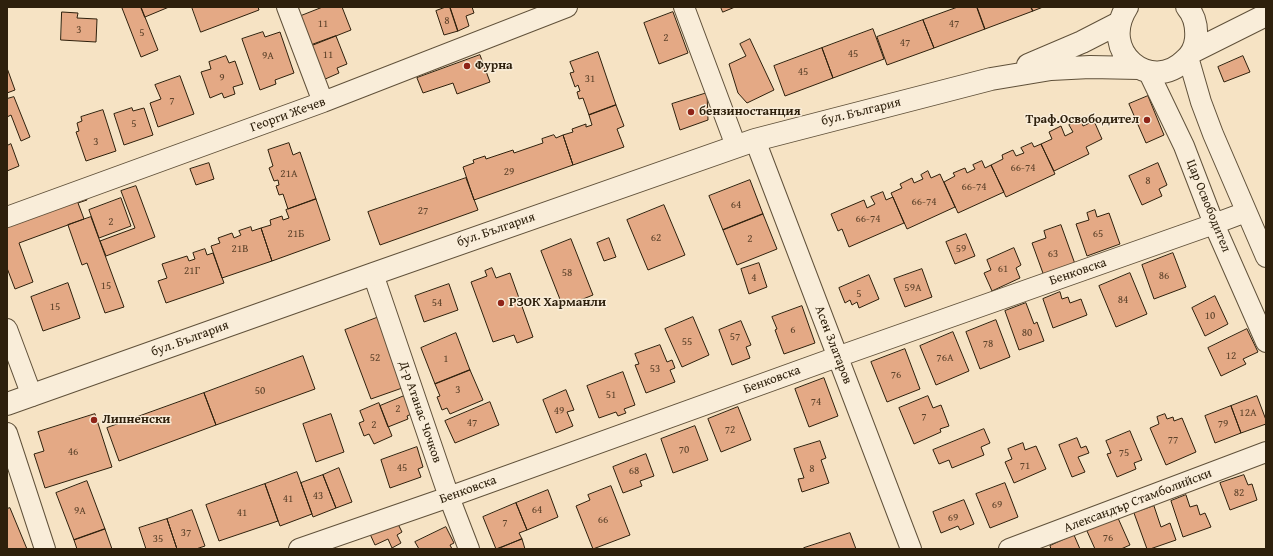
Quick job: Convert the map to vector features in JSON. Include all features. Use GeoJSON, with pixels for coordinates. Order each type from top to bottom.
{"type":"FeatureCollection","features":[{"type":"Feature","properties":{"kind":"street"},"geometry":{"type":"LineString","coordinates":[[287,7],[323,102]]}},
{"type":"Feature","properties":{"kind":"street","name":"Георги Жечев"},"geometry":{"type":"LineString","coordinates":[[7,217],[323,102],[568,7]]}},
{"type":"Feature","properties":{"kind":"street","name":"Асен Златаров"},"geometry":{"type":"LineString","coordinates":[[684,7],[745,143],[837,357],[911,549]]}},
{"type":"Feature","properties":{"kind":"street"},"geometry":{"type":"LineString","coordinates":[[1187,7],[1194,19],[1197,30],[1196,42],[1190,55],[1201,102],[1213,134],[1266,257]]}},
{"type":"Feature","properties":{"kind":"street"},"geometry":{"type":"LineString","coordinates":[[1122,14],[1118,33],[1119,44],[1130,62],[1144,69]]}},
{"type":"Feature","properties":{"kind":"street","name":"бул. България"},"geometry":{"type":"LineString","coordinates":[[991,79],[1082,42],[1122,14]]}},
{"type":"Feature","properties":{"kind":"street"},"geometry":{"type":"LineString","coordinates":[[1190,55],[1266,15]]}},
{"type":"Feature","properties":{"kind":"street","name":"бул. България"},"geometry":{"type":"LineString","coordinates":[[7,404],[745,143],[991,79],[1051,69],[1090,67],[1144,69],[1160,72],[1170,70],[1180,65],[1190,55]]}},
{"type":"Feature","properties":{"kind":"street","name":"Цар Освободител"},"geometry":{"type":"LineString","coordinates":[[1144,69],[1184,146],[1214,224],[1266,342]]}},
{"type":"Feature","properties":{"kind":"street","name":"Бенковска"},"geometry":{"type":"LineString","coordinates":[[299,549],[449,497],[1246,212]]}},
{"type":"Feature","properties":{"kind":"street","name":"Д-р Атанас Чочков"},"geometry":{"type":"LineString","coordinates":[[373,274],[449,497],[469,549]]}},
{"type":"Feature","properties":{"kind":"street"},"geometry":{"type":"LineString","coordinates":[[7,329],[32,396]]}},
{"type":"Feature","properties":{"kind":"street"},"geometry":{"type":"LineString","coordinates":[[7,433],[45,549]]}},
{"type":"Feature","properties":{"kind":"street","name":"Александър Стамболийски"},"geometry":{"type":"LineString","coordinates":[[1009,549],[1266,452]]}},
{"type":"Feature","properties":{"kind":"building"},"geometry":{"type":"Polygon","coordinates":[[[141,7],[158,50],[141,57],[122,8],[141,7]]]}},
{"type":"Feature","properties":{"kind":"building"},"geometry":{"type":"Polygon","coordinates":[[[141,7],[169,7],[145,17],[141,7]]]}},
{"type":"Feature","properties":{"kind":"building"},"geometry":{"type":"Polygon","coordinates":[[[192,7],[258,7],[259,10],[201,32],[192,7]]]}},
{"type":"Feature","properties":{"kind":"building"},"geometry":{"type":"Polygon","coordinates":[[[323,7],[342,7],[351,30],[308,47],[296,18],[323,7]]]}},
{"type":"Feature","properties":{"kind":"building"},"geometry":{"type":"Polygon","coordinates":[[[450,7],[458,31],[444,35],[436,11],[450,7]]]}},
{"type":"Feature","properties":{"kind":"building"},"geometry":{"type":"Polygon","coordinates":[[[450,7],[472,7],[474,13],[466,16],[469,26],[458,31],[450,7]]]}},
{"type":"Feature","properties":{"kind":"building"},"geometry":{"type":"Polygon","coordinates":[[[721,7],[735,7],[723,12],[721,7]]]}},
{"type":"Feature","properties":{"kind":"building"},"geometry":{"type":"Polygon","coordinates":[[[958,7],[977,7],[985,29],[934,48],[923,20],[958,7]]]}},
{"type":"Feature","properties":{"kind":"building"},"geometry":{"type":"Polygon","coordinates":[[[977,7],[1031,7],[1033,11],[985,29],[977,7]]]}},
{"type":"Feature","properties":{"kind":"building"},"geometry":{"type":"Polygon","coordinates":[[[1031,7],[1043,7],[1033,11],[1031,7]]]}},
{"type":"Feature","properties":{"kind":"building"},"geometry":{"type":"Polygon","coordinates":[[[62,12],[78,13],[77,18],[97,19],[96,42],[61,40],[62,12]]]}},
{"type":"Feature","properties":{"kind":"building"},"geometry":{"type":"Polygon","coordinates":[[[673,12],[688,53],[659,64],[644,23],[673,12]]]}},
{"type":"Feature","properties":{"kind":"building"},"geometry":{"type":"Polygon","coordinates":[[[923,20],[934,48],[887,65],[877,37],[923,20]]]}},
{"type":"Feature","properties":{"kind":"building"},"geometry":{"type":"Polygon","coordinates":[[[873,29],[884,59],[833,78],[822,48],[873,29]]]}},
{"type":"Feature","properties":{"kind":"building"},"geometry":{"type":"Polygon","coordinates":[[[263,32],[265,37],[280,32],[294,73],[275,80],[276,84],[260,90],[242,39],[263,32]]]}},
{"type":"Feature","properties":{"kind":"building"},"geometry":{"type":"Polygon","coordinates":[[[336,36],[347,64],[337,68],[339,73],[323,80],[309,46],[336,36]]]}},
{"type":"Feature","properties":{"kind":"building"},"geometry":{"type":"Polygon","coordinates":[[[750,39],[774,90],[747,103],[738,93],[729,64],[746,56],[740,44],[750,39]]]}},
{"type":"Feature","properties":{"kind":"building"},"geometry":{"type":"Polygon","coordinates":[[[822,48],[833,78],[785,96],[774,66],[822,48]]]}},
{"type":"Feature","properties":{"kind":"building"},"geometry":{"type":"Polygon","coordinates":[[[598,52],[616,105],[589,115],[583,98],[579,99],[577,92],[580,91],[578,85],[575,87],[570,73],[574,72],[570,62],[598,52]]]}},
{"type":"Feature","properties":{"kind":"building","name":"Фурна"},"geometry":{"type":"Polygon","coordinates":[[[480,55],[490,82],[457,94],[453,83],[423,93],[417,78],[480,55]]]}},
{"type":"Feature","properties":{"kind":"building"},"geometry":{"type":"Polygon","coordinates":[[[226,56],[229,63],[235,61],[243,84],[233,87],[235,94],[224,98],[222,93],[210,98],[201,72],[211,69],[209,62],[226,56]]]}},
{"type":"Feature","properties":{"kind":"building"},"geometry":{"type":"Polygon","coordinates":[[[1243,56],[1250,72],[1224,82],[1218,67],[1243,56]]]}},
{"type":"Feature","properties":{"kind":"building"},"geometry":{"type":"Polygon","coordinates":[[[7,68],[15,90],[7,93],[7,68]]]}},
{"type":"Feature","properties":{"kind":"building"},"geometry":{"type":"Polygon","coordinates":[[[180,76],[194,114],[158,127],[150,103],[161,99],[155,85],[180,76]]]}},
{"type":"Feature","properties":{"kind":"building","name":"бензиностанция"},"geometry":{"type":"Polygon","coordinates":[[[707,93],[708,120],[680,130],[672,104],[707,93]]]}},
{"type":"Feature","properties":{"kind":"building","name":"Траф.Освободител"},"geometry":{"type":"Polygon","coordinates":[[[1148,96],[1164,135],[1146,143],[1129,104],[1148,96]]]}},
{"type":"Feature","properties":{"kind":"building"},"geometry":{"type":"Polygon","coordinates":[[[14,97],[30,137],[21,141],[11,115],[7,117],[7,99],[14,97]]]}},
{"type":"Feature","properties":{"kind":"building"},"geometry":{"type":"Polygon","coordinates":[[[616,105],[624,126],[617,129],[624,147],[573,165],[563,135],[573,132],[572,129],[586,124],[586,127],[592,125],[589,115],[616,105]]]}},
{"type":"Feature","properties":{"kind":"building"},"geometry":{"type":"Polygon","coordinates":[[[132,108],[133,111],[144,108],[153,135],[124,145],[114,114],[132,108]]]}},
{"type":"Feature","properties":{"kind":"building"},"geometry":{"type":"Polygon","coordinates":[[[103,110],[116,151],[86,161],[76,132],[79,131],[77,123],[82,121],[81,117],[103,110]]]}},
{"type":"Feature","properties":{"kind":"building"},"geometry":{"type":"Polygon","coordinates":[[[1081,120],[1083,126],[1094,121],[1102,139],[1086,147],[1089,154],[1054,171],[1041,144],[1052,139],[1049,132],[1061,126],[1065,136],[1073,132],[1069,125],[1081,120]]]}},
{"type":"Feature","properties":{"kind":"building"},"geometry":{"type":"Polygon","coordinates":[[[554,135],[556,138],[563,135],[573,165],[474,200],[463,167],[474,163],[473,160],[485,156],[486,159],[513,150],[514,153],[543,143],[542,139],[554,135]]]}},
{"type":"Feature","properties":{"kind":"building"},"geometry":{"type":"Polygon","coordinates":[[[289,143],[293,155],[300,152],[316,199],[288,209],[283,194],[279,195],[276,186],[279,185],[278,180],[274,181],[269,168],[273,166],[268,150],[289,143]]]}},
{"type":"Feature","properties":{"kind":"building"},"geometry":{"type":"Polygon","coordinates":[[[1032,143],[1034,147],[1041,144],[1055,174],[1006,197],[991,165],[1003,159],[1002,155],[1013,150],[1016,156],[1024,153],[1021,148],[1032,143]]]}},
{"type":"Feature","properties":{"kind":"building"},"geometry":{"type":"Polygon","coordinates":[[[11,144],[19,166],[7,171],[7,146],[11,144]]]}},
{"type":"Feature","properties":{"kind":"building"},"geometry":{"type":"Polygon","coordinates":[[[982,161],[985,168],[991,165],[1004,192],[958,213],[944,182],[955,176],[953,173],[965,168],[967,173],[975,169],[973,165],[982,161]]]}},
{"type":"Feature","properties":{"kind":"building"},"geometry":{"type":"Polygon","coordinates":[[[209,163],[214,179],[196,185],[190,169],[209,163]]]}},
{"type":"Feature","properties":{"kind":"building"},"geometry":{"type":"Polygon","coordinates":[[[1158,163],[1167,185],[1159,189],[1162,196],[1142,205],[1129,176],[1158,163]]]}},
{"type":"Feature","properties":{"kind":"building"},"geometry":{"type":"Polygon","coordinates":[[[928,171],[931,178],[940,174],[955,207],[907,229],[891,193],[902,188],[900,184],[912,178],[914,183],[923,179],[921,175],[928,171]]]}},
{"type":"Feature","properties":{"kind":"building"},"geometry":{"type":"Polygon","coordinates":[[[466,178],[478,210],[380,245],[368,212],[466,178]]]}},
{"type":"Feature","properties":{"kind":"building"},"geometry":{"type":"Polygon","coordinates":[[[750,180],[763,214],[723,230],[709,196],[750,180]]]}},
{"type":"Feature","properties":{"kind":"building"},"geometry":{"type":"Polygon","coordinates":[[[136,186],[155,237],[106,256],[100,241],[135,228],[121,191],[136,186]]]}},
{"type":"Feature","properties":{"kind":"building"},"geometry":{"type":"Polygon","coordinates":[[[84,192],[87,200],[78,203],[84,219],[19,243],[33,282],[15,289],[7,268],[7,221],[84,192]]]}},
{"type":"Feature","properties":{"kind":"building"},"geometry":{"type":"Polygon","coordinates":[[[883,192],[886,200],[893,197],[904,223],[849,247],[842,229],[838,231],[831,214],[864,200],[867,208],[875,204],[871,197],[883,192]]]}},
{"type":"Feature","properties":{"kind":"building"},"geometry":{"type":"Polygon","coordinates":[[[121,198],[131,226],[99,238],[89,210],[121,198]]]}},
{"type":"Feature","properties":{"kind":"building"},"geometry":{"type":"Polygon","coordinates":[[[316,199],[330,240],[272,261],[261,228],[271,225],[270,220],[282,216],[283,220],[289,218],[286,210],[316,199]]]}},
{"type":"Feature","properties":{"kind":"building"},"geometry":{"type":"Polygon","coordinates":[[[664,205],[685,255],[648,270],[627,220],[664,205]]]}},
{"type":"Feature","properties":{"kind":"building"},"geometry":{"type":"Polygon","coordinates":[[[1095,210],[1097,217],[1109,213],[1120,244],[1087,256],[1076,224],[1089,220],[1087,213],[1095,210]]]}},
{"type":"Feature","properties":{"kind":"building"},"geometry":{"type":"Polygon","coordinates":[[[763,214],[777,249],[737,265],[723,230],[763,214]]]}},
{"type":"Feature","properties":{"kind":"building"},"geometry":{"type":"Polygon","coordinates":[[[91,217],[124,307],[105,313],[87,263],[82,265],[68,225],[91,217]]]}},
{"type":"Feature","properties":{"kind":"building"},"geometry":{"type":"Polygon","coordinates":[[[1061,225],[1075,264],[1044,276],[1032,243],[1046,238],[1044,231],[1061,225]]]}},
{"type":"Feature","properties":{"kind":"building"},"geometry":{"type":"Polygon","coordinates":[[[251,227],[252,231],[261,228],[272,261],[222,278],[211,246],[220,243],[218,238],[232,233],[234,238],[241,235],[239,231],[251,227]]]}},
{"type":"Feature","properties":{"kind":"building"},"geometry":{"type":"Polygon","coordinates":[[[966,234],[975,256],[955,264],[946,242],[966,234]]]}},
{"type":"Feature","properties":{"kind":"building"},"geometry":{"type":"Polygon","coordinates":[[[609,238],[616,257],[604,261],[597,243],[609,238]]]}},
{"type":"Feature","properties":{"kind":"building"},"geometry":{"type":"Polygon","coordinates":[[[571,239],[593,295],[563,307],[541,251],[571,239]]]}},
{"type":"Feature","properties":{"kind":"building"},"geometry":{"type":"Polygon","coordinates":[[[1014,248],[1021,265],[1016,268],[1020,278],[992,291],[984,273],[991,270],[987,260],[1014,248]]]}},
{"type":"Feature","properties":{"kind":"building"},"geometry":{"type":"Polygon","coordinates":[[[205,249],[207,255],[213,253],[224,283],[166,303],[158,281],[167,278],[162,264],[187,256],[189,261],[195,259],[193,253],[205,249]]]}},
{"type":"Feature","properties":{"kind":"building"},"geometry":{"type":"Polygon","coordinates":[[[1173,253],[1186,287],[1154,299],[1142,265],[1173,253]]]}},
{"type":"Feature","properties":{"kind":"building"},"geometry":{"type":"Polygon","coordinates":[[[759,263],[767,287],[749,294],[741,269],[759,263]]]}},
{"type":"Feature","properties":{"kind":"building"},"geometry":{"type":"Polygon","coordinates":[[[492,268],[496,278],[510,273],[533,337],[517,343],[514,335],[493,342],[471,282],[487,276],[485,271],[492,268]]]}},
{"type":"Feature","properties":{"kind":"building"},"geometry":{"type":"Polygon","coordinates":[[[922,269],[932,297],[905,307],[894,279],[922,269]]]}},
{"type":"Feature","properties":{"kind":"building"},"geometry":{"type":"Polygon","coordinates":[[[1130,273],[1147,314],[1116,327],[1099,286],[1130,273]]]}},
{"type":"Feature","properties":{"kind":"building"},"geometry":{"type":"Polygon","coordinates":[[[869,275],[879,299],[859,308],[857,302],[852,305],[850,300],[845,303],[839,288],[869,275]]]}},
{"type":"Feature","properties":{"kind":"building"},"geometry":{"type":"Polygon","coordinates":[[[68,283],[80,318],[43,331],[31,297],[68,283]]]}},
{"type":"Feature","properties":{"kind":"building"},"geometry":{"type":"Polygon","coordinates":[[[449,284],[458,310],[424,322],[415,296],[449,284]]]}},
{"type":"Feature","properties":{"kind":"building"},"geometry":{"type":"Polygon","coordinates":[[[1060,292],[1062,299],[1068,297],[1070,303],[1081,299],[1087,315],[1053,328],[1043,299],[1060,292]]]}},
{"type":"Feature","properties":{"kind":"building"},"geometry":{"type":"Polygon","coordinates":[[[1215,296],[1228,324],[1205,336],[1192,308],[1215,296]]]}},
{"type":"Feature","properties":{"kind":"building"},"geometry":{"type":"Polygon","coordinates":[[[1026,303],[1034,324],[1037,322],[1044,341],[1019,350],[1005,311],[1026,303]]]}},
{"type":"Feature","properties":{"kind":"building"},"geometry":{"type":"Polygon","coordinates":[[[802,306],[815,343],[784,354],[772,317],[802,306]]]}},
{"type":"Feature","properties":{"kind":"building"},"geometry":{"type":"Polygon","coordinates":[[[379,317],[405,387],[371,399],[345,330],[379,317]]]}},
{"type":"Feature","properties":{"kind":"building"},"geometry":{"type":"Polygon","coordinates":[[[693,317],[709,355],[682,367],[665,329],[693,317]]]}},
{"type":"Feature","properties":{"kind":"building"},"geometry":{"type":"Polygon","coordinates":[[[996,320],[1010,357],[980,369],[966,332],[996,320]]]}},
{"type":"Feature","properties":{"kind":"building"},"geometry":{"type":"Polygon","coordinates":[[[741,321],[751,345],[746,347],[750,358],[732,365],[719,330],[741,321]]]}},
{"type":"Feature","properties":{"kind":"building"},"geometry":{"type":"Polygon","coordinates":[[[1247,329],[1258,352],[1243,359],[1246,364],[1221,376],[1208,348],[1247,329]]]}},
{"type":"Feature","properties":{"kind":"building"},"geometry":{"type":"Polygon","coordinates":[[[953,332],[969,371],[936,385],[920,346],[953,332]]]}},
{"type":"Feature","properties":{"kind":"building"},"geometry":{"type":"Polygon","coordinates":[[[456,333],[470,370],[435,384],[421,348],[456,333]]]}},
{"type":"Feature","properties":{"kind":"building"},"geometry":{"type":"Polygon","coordinates":[[[660,345],[667,362],[672,360],[675,368],[670,370],[675,382],[646,393],[635,365],[639,364],[635,354],[660,345]]]}},
{"type":"Feature","properties":{"kind":"building"},"geometry":{"type":"Polygon","coordinates":[[[905,349],[920,389],[887,402],[871,362],[905,349]]]}},
{"type":"Feature","properties":{"kind":"building"},"geometry":{"type":"Polygon","coordinates":[[[303,356],[315,389],[216,425],[204,393],[303,356]]]}},
{"type":"Feature","properties":{"kind":"building"},"geometry":{"type":"Polygon","coordinates":[[[470,370],[483,400],[450,414],[447,408],[442,410],[437,397],[440,396],[435,384],[470,370]]]}},
{"type":"Feature","properties":{"kind":"building"},"geometry":{"type":"Polygon","coordinates":[[[623,372],[635,405],[624,409],[626,413],[618,416],[616,412],[599,418],[587,386],[623,372]]]}},
{"type":"Feature","properties":{"kind":"building"},"geometry":{"type":"Polygon","coordinates":[[[824,378],[838,416],[809,427],[795,389],[824,378]]]}},
{"type":"Feature","properties":{"kind":"building"},"geometry":{"type":"Polygon","coordinates":[[[566,390],[574,410],[567,412],[573,426],[556,433],[543,400],[566,390]]]}},
{"type":"Feature","properties":{"kind":"building"},"geometry":{"type":"Polygon","coordinates":[[[204,393],[216,425],[119,461],[107,428],[204,393]]]}},
{"type":"Feature","properties":{"kind":"building"},"geometry":{"type":"Polygon","coordinates":[[[409,394],[416,412],[407,416],[408,419],[388,427],[380,406],[409,394]]]}},
{"type":"Feature","properties":{"kind":"building"},"geometry":{"type":"Polygon","coordinates":[[[928,396],[933,408],[941,405],[949,426],[940,429],[941,432],[914,444],[899,408],[928,396]]]}},
{"type":"Feature","properties":{"kind":"building"},"geometry":{"type":"Polygon","coordinates":[[[1257,396],[1266,420],[1266,424],[1241,433],[1231,406],[1257,396]]]}},
{"type":"Feature","properties":{"kind":"building"},"geometry":{"type":"Polygon","coordinates":[[[490,402],[499,425],[455,443],[445,421],[490,402]]]}},
{"type":"Feature","properties":{"kind":"building"},"geometry":{"type":"Polygon","coordinates":[[[379,403],[392,436],[374,444],[369,434],[364,436],[359,423],[364,421],[360,411],[379,403]]]}},
{"type":"Feature","properties":{"kind":"building"},"geometry":{"type":"Polygon","coordinates":[[[1231,406],[1241,433],[1215,443],[1205,416],[1231,406]]]}},
{"type":"Feature","properties":{"kind":"building"},"geometry":{"type":"Polygon","coordinates":[[[738,407],[751,440],[721,452],[708,419],[738,407]]]}},
{"type":"Feature","properties":{"kind":"building"},"geometry":{"type":"Polygon","coordinates":[[[95,414],[112,467],[45,488],[34,454],[44,451],[38,432],[95,414]]]}},
{"type":"Feature","properties":{"kind":"building"},"geometry":{"type":"Polygon","coordinates":[[[331,414],[344,452],[316,462],[303,424],[331,414]]]}},
{"type":"Feature","properties":{"kind":"building"},"geometry":{"type":"Polygon","coordinates":[[[1165,414],[1167,419],[1173,417],[1174,421],[1182,418],[1196,452],[1166,465],[1150,428],[1159,424],[1157,417],[1165,414]]]}},
{"type":"Feature","properties":{"kind":"building"},"geometry":{"type":"Polygon","coordinates":[[[695,426],[708,460],[673,473],[661,439],[695,426]]]}},
{"type":"Feature","properties":{"kind":"building"},"geometry":{"type":"Polygon","coordinates":[[[984,429],[990,443],[981,447],[984,455],[952,468],[949,460],[939,464],[933,450],[984,429]]]}},
{"type":"Feature","properties":{"kind":"building"},"geometry":{"type":"Polygon","coordinates":[[[1130,431],[1142,460],[1134,463],[1136,469],[1117,477],[1107,454],[1111,453],[1106,441],[1130,431]]]}},
{"type":"Feature","properties":{"kind":"building"},"geometry":{"type":"Polygon","coordinates":[[[1077,438],[1081,448],[1086,446],[1089,453],[1078,457],[1085,472],[1072,477],[1059,445],[1077,438]]]}},
{"type":"Feature","properties":{"kind":"building"},"geometry":{"type":"Polygon","coordinates":[[[820,441],[826,458],[821,460],[829,483],[802,492],[798,479],[804,478],[794,449],[820,441]]]}},
{"type":"Feature","properties":{"kind":"building"},"geometry":{"type":"Polygon","coordinates":[[[1023,443],[1025,450],[1036,446],[1046,469],[1014,483],[1005,462],[1012,459],[1008,449],[1023,443]]]}},
{"type":"Feature","properties":{"kind":"building"},"geometry":{"type":"Polygon","coordinates":[[[417,447],[423,467],[418,469],[421,477],[390,488],[381,460],[417,447]]]}},
{"type":"Feature","properties":{"kind":"building"},"geometry":{"type":"Polygon","coordinates":[[[646,454],[654,476],[640,481],[642,486],[623,493],[613,467],[646,454]]]}},
{"type":"Feature","properties":{"kind":"building"},"geometry":{"type":"Polygon","coordinates":[[[339,468],[352,502],[336,508],[323,475],[339,468]]]}},
{"type":"Feature","properties":{"kind":"building"},"geometry":{"type":"Polygon","coordinates":[[[297,472],[312,514],[280,526],[265,484],[297,472]]]}},
{"type":"Feature","properties":{"kind":"building"},"geometry":{"type":"Polygon","coordinates":[[[323,475],[336,508],[313,517],[301,483],[323,475]]]}},
{"type":"Feature","properties":{"kind":"building"},"geometry":{"type":"Polygon","coordinates":[[[1244,475],[1248,485],[1252,484],[1257,500],[1230,510],[1220,483],[1244,475]]]}},
{"type":"Feature","properties":{"kind":"building"},"geometry":{"type":"Polygon","coordinates":[[[87,481],[105,529],[74,540],[56,493],[87,481]]]}},
{"type":"Feature","properties":{"kind":"building"},"geometry":{"type":"Polygon","coordinates":[[[1005,483],[1018,517],[990,528],[976,494],[1005,483]]]}},
{"type":"Feature","properties":{"kind":"building"},"geometry":{"type":"Polygon","coordinates":[[[265,484],[278,521],[219,541],[206,505],[265,484]]]}},
{"type":"Feature","properties":{"kind":"building"},"geometry":{"type":"Polygon","coordinates":[[[611,486],[630,535],[593,549],[576,506],[590,500],[588,495],[611,486]]]}},
{"type":"Feature","properties":{"kind":"building"},"geometry":{"type":"Polygon","coordinates":[[[548,490],[558,517],[527,530],[516,503],[548,490]]]}},
{"type":"Feature","properties":{"kind":"building"},"geometry":{"type":"Polygon","coordinates":[[[1186,495],[1190,507],[1197,505],[1200,515],[1205,513],[1211,527],[1183,537],[1171,501],[1186,495]]]}},
{"type":"Feature","properties":{"kind":"building"},"geometry":{"type":"Polygon","coordinates":[[[964,500],[974,524],[960,530],[958,526],[941,533],[933,512],[964,500]]]}},
{"type":"Feature","properties":{"kind":"building"},"geometry":{"type":"Polygon","coordinates":[[[516,503],[527,530],[519,533],[522,539],[496,549],[483,517],[516,503]]]}},
{"type":"Feature","properties":{"kind":"building"},"geometry":{"type":"Polygon","coordinates":[[[1154,506],[1161,527],[1170,523],[1176,540],[1147,549],[1134,513],[1154,506]]]}},
{"type":"Feature","properties":{"kind":"building"},"geometry":{"type":"Polygon","coordinates":[[[10,508],[27,549],[7,549],[7,509],[10,508]]]}},
{"type":"Feature","properties":{"kind":"building"},"geometry":{"type":"Polygon","coordinates":[[[192,510],[205,546],[196,549],[177,549],[167,519],[192,510]]]}},
{"type":"Feature","properties":{"kind":"building"},"geometry":{"type":"Polygon","coordinates":[[[1118,518],[1130,545],[1121,549],[1095,549],[1087,531],[1118,518]]]}},
{"type":"Feature","properties":{"kind":"building"},"geometry":{"type":"Polygon","coordinates":[[[167,519],[177,549],[146,549],[139,528],[167,519]]]}},
{"type":"Feature","properties":{"kind":"building"},"geometry":{"type":"Polygon","coordinates":[[[397,522],[402,532],[397,535],[401,543],[392,548],[388,539],[375,545],[370,534],[397,522]]]}},
{"type":"Feature","properties":{"kind":"building"},"geometry":{"type":"Polygon","coordinates":[[[446,527],[454,543],[450,545],[452,549],[419,549],[415,542],[446,527]]]}},
{"type":"Feature","properties":{"kind":"building"},"geometry":{"type":"Polygon","coordinates":[[[105,529],[112,549],[77,549],[74,540],[105,529]]]}},
{"type":"Feature","properties":{"kind":"building"},"geometry":{"type":"Polygon","coordinates":[[[850,533],[856,549],[804,548],[850,533]]]}},
{"type":"Feature","properties":{"kind":"building"},"geometry":{"type":"Polygon","coordinates":[[[1074,535],[1080,549],[1051,549],[1050,546],[1074,535]]]}},
{"type":"Feature","properties":{"kind":"building"},"geometry":{"type":"Polygon","coordinates":[[[522,539],[525,549],[498,549],[522,539]]]}},
{"type":"Feature","properties":{"kind":"place","name":"Фурна"},"geometry":{"type":"Point","coordinates":[467,66]}},
{"type":"Feature","properties":{"kind":"place","name":"бензиностанция"},"geometry":{"type":"Point","coordinates":[691,112]}},
{"type":"Feature","properties":{"kind":"place","name":"Траф.Освободител"},"geometry":{"type":"Point","coordinates":[1147,120]}},
{"type":"Feature","properties":{"kind":"place","name":"РЗОК Харманли"},"geometry":{"type":"Point","coordinates":[501,303]}},
{"type":"Feature","properties":{"kind":"place","name":"Липненски"},"geometry":{"type":"Point","coordinates":[94,420]}}]}
